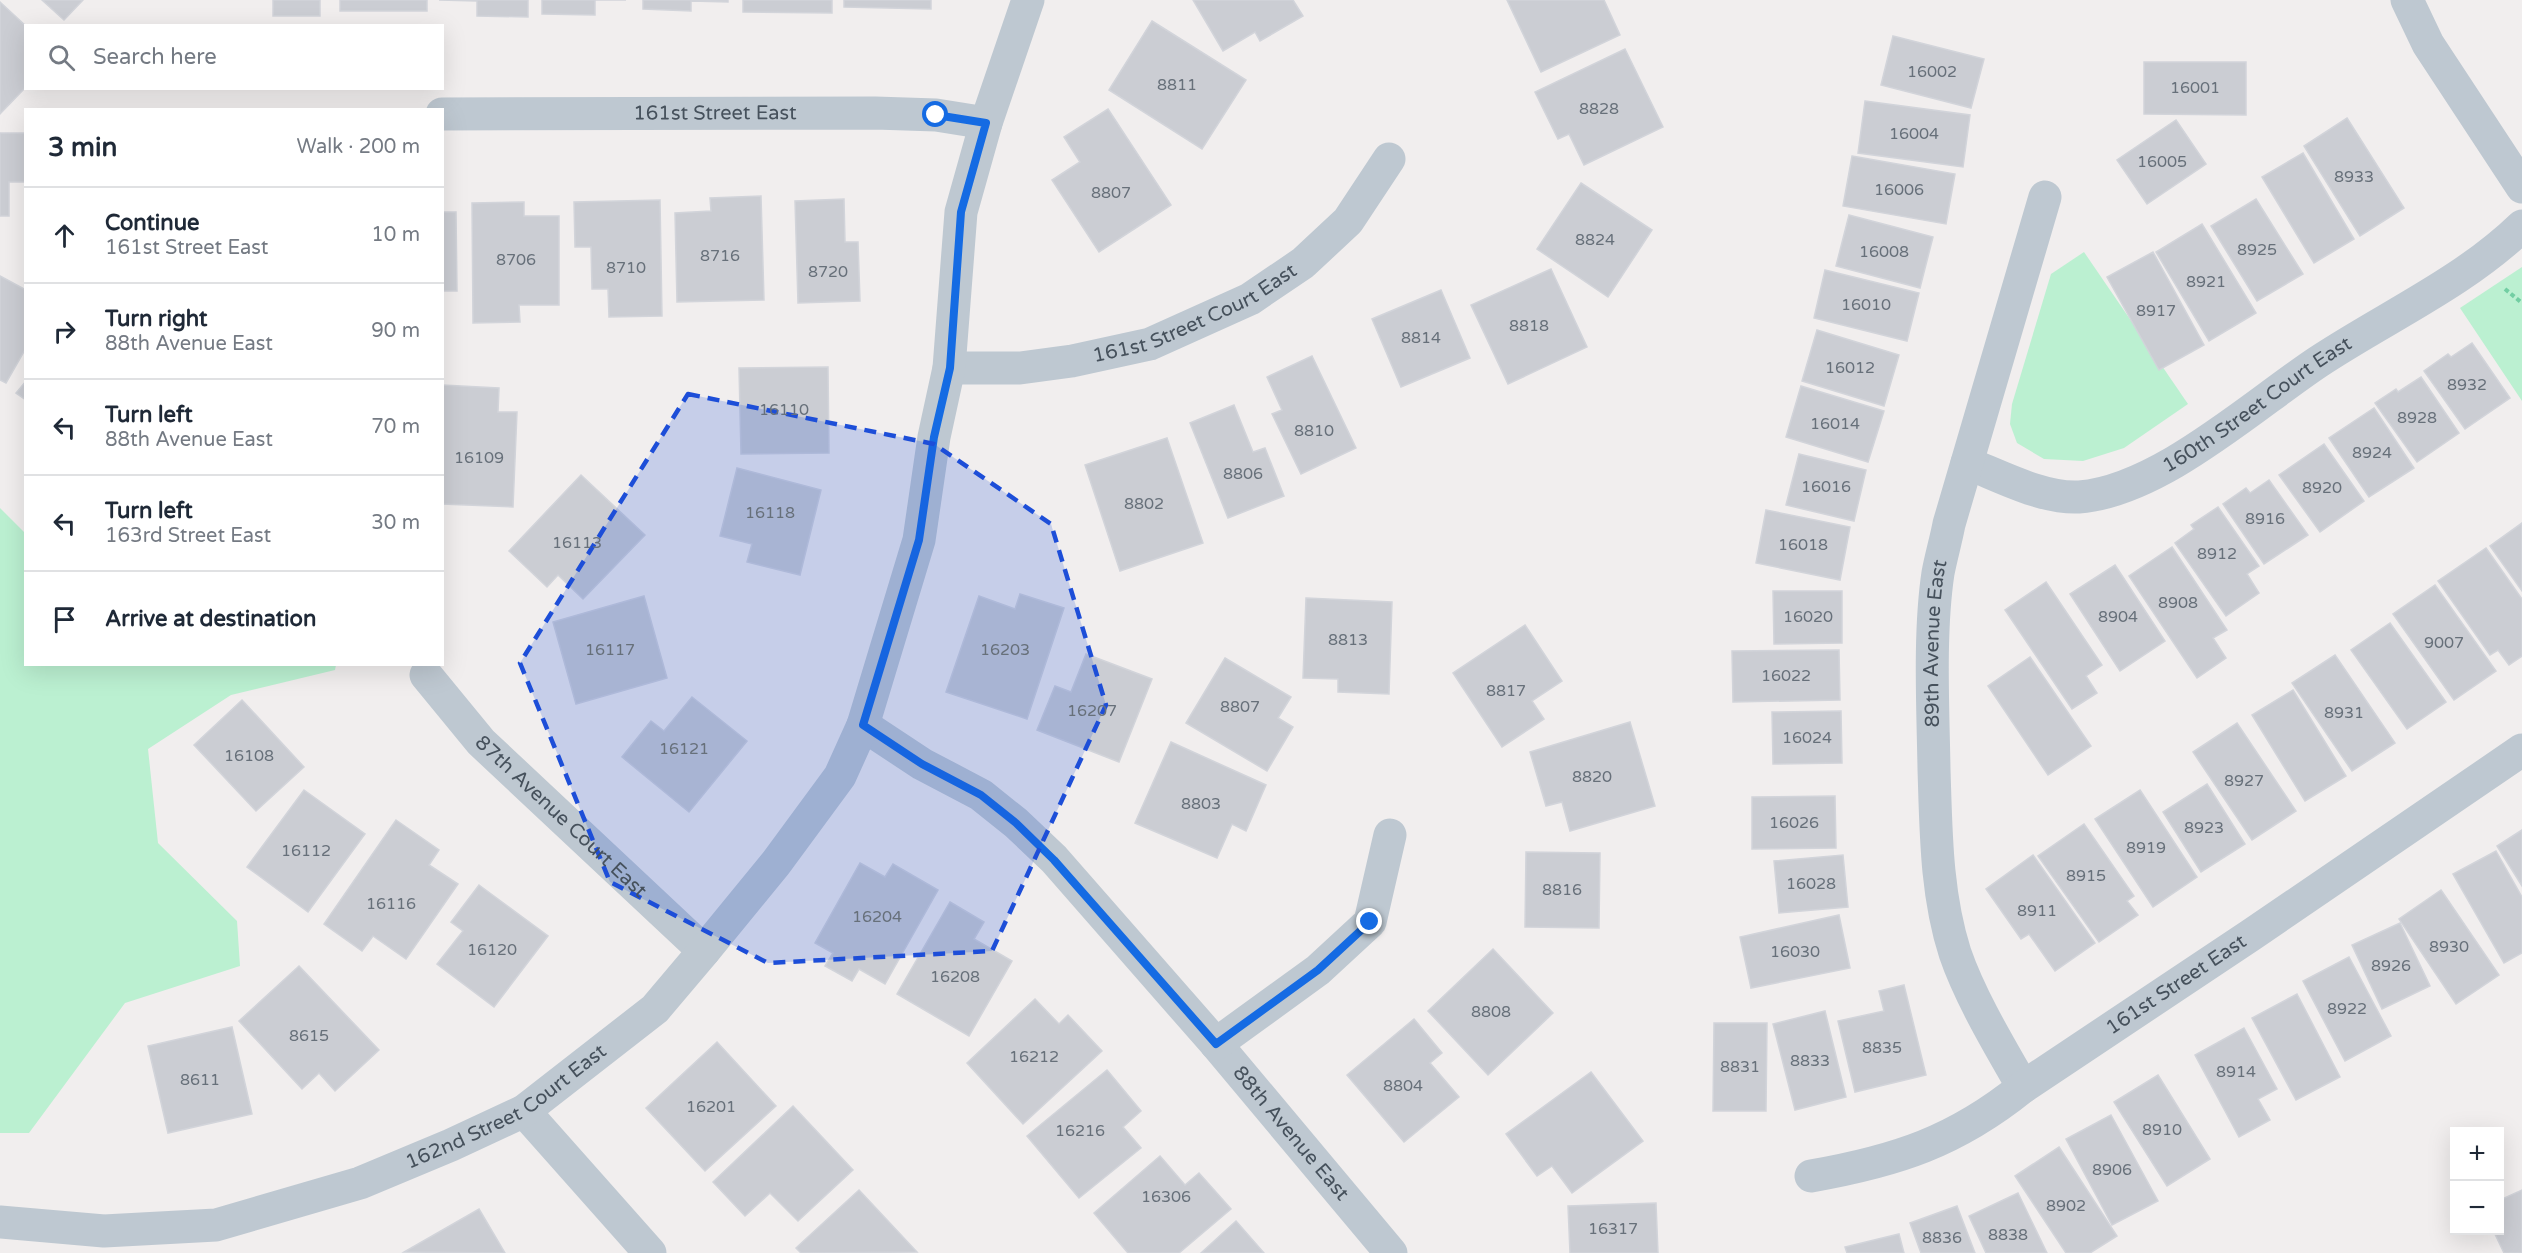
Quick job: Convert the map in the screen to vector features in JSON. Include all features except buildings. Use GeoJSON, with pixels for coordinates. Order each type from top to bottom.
{"type":"FeatureCollection","features":[{"type":"Feature","properties":{"kind":"street"},"geometry":{"type":"LineString","coordinates":[[863,725],[919,540],[934,437],[950,368],[961,212],[986,123],[1028,0]]}},
{"type":"Feature","properties":{"kind":"street"},"geometry":{"type":"LineString","coordinates":[[2407,0],[2428,44],[2522,187]]}},
{"type":"Feature","properties":{"kind":"street","name":"161st Street East"},"geometry":{"type":"LineString","coordinates":[[444,114],[874,113],[936,115],[986,123]]}},
{"type":"Feature","properties":{"kind":"street","name":"161st Street Court East"},"geometry":{"type":"LineString","coordinates":[[950,368],[1020,368],[1072,361],[1150,344],[1250,299],[1303,263],[1348,221],[1389,159]]}},
{"type":"Feature","properties":{"kind":"street","name":"89th Avenue East"},"geometry":{"type":"LineString","coordinates":[[2023,1087],[1990,1029],[1956,955],[1942,904],[1936,843],[1933,737],[1935,607],[1941,563],[1967,463],[2044,197]]}},
{"type":"Feature","properties":{"kind":"street","name":"160th Street Court East"},"geometry":{"type":"LineString","coordinates":[[1967,463],[2040,492],[2079,497],[2120,488],[2150,476],[2190,452],[2319,362],[2456,277],[2508,240],[2522,226]]}},
{"type":"Feature","properties":{"kind":"street","name":"87th Avenue Court East"},"geometry":{"type":"LineString","coordinates":[[426,675],[481,742],[704,951]]}},
{"type":"Feature","properties":{"kind":"street","name":"162nd Street Court East"},"geometry":{"type":"LineString","coordinates":[[0,1222],[104,1231],[148,1240],[216,1225],[360,1183],[452,1145],[524,1111],[655,1009],[776,863],[840,776],[863,725]]}},
{"type":"Feature","properties":{"kind":"street","name":"88th Avenue East"},"geometry":{"type":"LineString","coordinates":[[863,725],[922,764],[981,795],[1016,823],[1054,860],[1216,1044],[1391,1253]]}},
{"type":"Feature","properties":{"kind":"street","name":"161st Street East"},"geometry":{"type":"LineString","coordinates":[[1811,1176],[1862,1167],[1905,1156],[1945,1139],[2004,1103],[2023,1087],[2522,750]]}},
{"type":"Feature","properties":{"kind":"street"},"geometry":{"type":"LineString","coordinates":[[1216,1044],[1318,970],[1370,922],[1390,835]]}},
{"type":"Feature","properties":{"kind":"street"},"geometry":{"type":"LineString","coordinates":[[524,1111],[650,1253]]}},
{"type":"Feature","properties":{"kind":"highlighted area"},"geometry":{"type":"Polygon","coordinates":[[[688,394],[934,444],[1051,524],[1106,705],[992,951],[768,963],[610,882],[520,663],[688,394]]]}},
{"type":"Feature","properties":{"kind":"green space"},"geometry":{"type":"Polygon","coordinates":[[[2084,252],[2188,404],[2124,448],[2083,461],[2044,459],[2017,443],[2010,424],[2012,404],[2051,274],[2084,252]]]}},
{"type":"Feature","properties":{"kind":"green space"},"geometry":{"type":"Polygon","coordinates":[[[2522,267],[2522,401],[2460,308],[2522,267]]]}},
{"type":"Feature","properties":{"kind":"green space"},"geometry":{"type":"Polygon","coordinates":[[[0,508],[24,532],[24,666],[336,666],[335,670],[231,695],[148,749],[158,843],[237,921],[240,966],[125,1003],[29,1133],[0,1133],[0,508]]]}},
{"type":"Feature","properties":{"kind":"route"},"geometry":{"type":"LineString","coordinates":[[936,115],[986,123],[961,212],[950,368],[934,437],[919,540],[863,725],[922,764],[981,795],[1016,823],[1054,860],[1216,1044],[1318,970],[1370,922]]}}]}
